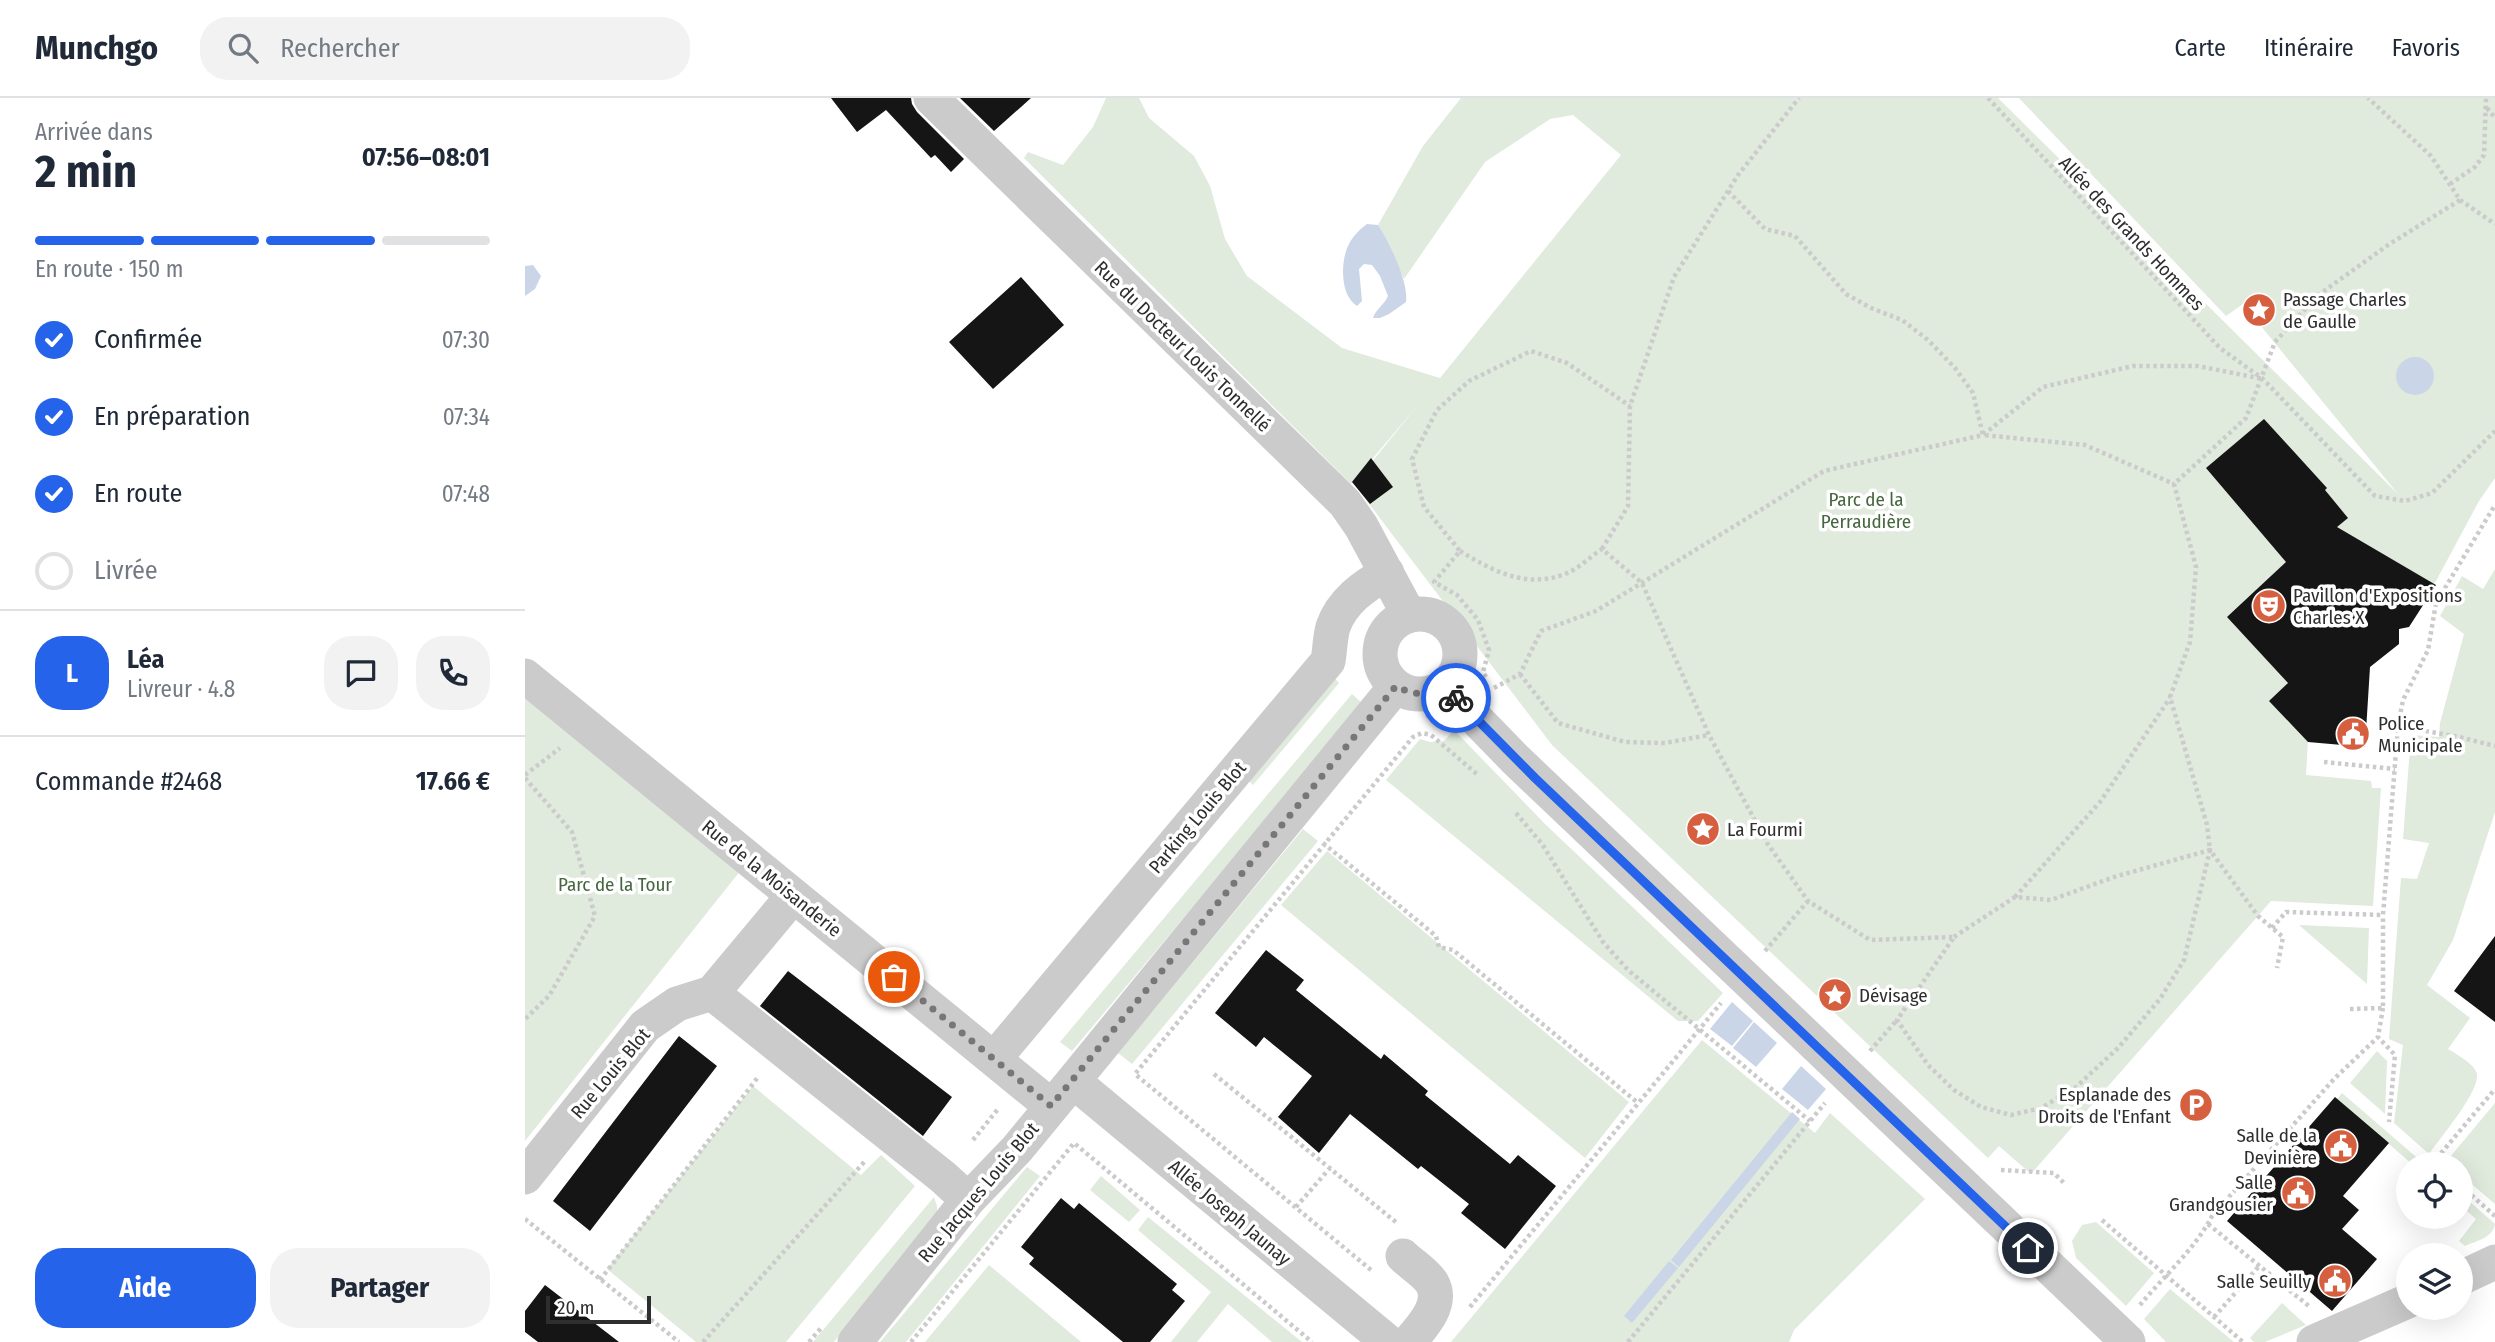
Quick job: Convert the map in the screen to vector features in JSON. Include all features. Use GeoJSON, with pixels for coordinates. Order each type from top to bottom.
{"type":"FeatureCollection","features":[{"type":"Feature","properties":{"kind":"street","name":"Rue du Docteur Louis Tonnellé"},"geometry":{"type":"LineString","coordinates":[[930,98],[1345,503],[1361,526],[1409,615]]}},
{"type":"Feature","properties":{"kind":"street","name":"Parking Louis Blot"},"geometry":{"type":"LineString","coordinates":[[995,1059],[1328,661],[1333,627],[1347,602],[1366,584],[1387,573]]}},
{"type":"Feature","properties":{"kind":"street"},"geometry":{"type":"LineString","coordinates":[[1409,615],[1431,615],[1442,620],[1452,629],[1458,640],[1459,665],[1453,677],[1433,692],[1407,692],[1396,686],[1386,676],[1380,662],[1384,634],[1393,623],[1409,615]]}},
{"type":"Feature","properties":{"kind":"street","name":"Rue de la Moisanderie"},"geometry":{"type":"LineString","coordinates":[[525,676],[995,1059],[1062,1094]]}},
{"type":"Feature","properties":{"kind":"street","name":"Rue Jacques Louis Blot"},"geometry":{"type":"LineString","coordinates":[[855,1342],[968,1200],[1017,1149],[1396,686]]}},
{"type":"Feature","properties":{"kind":"street"},"geometry":{"type":"LineString","coordinates":[[1444,686],[1516,760],[1743,977],[2131,1327]]}},
{"type":"Feature","properties":{"kind":"street"},"geometry":{"type":"LineString","coordinates":[[793,896],[712,993],[968,1200]]}},
{"type":"Feature","properties":{"kind":"street","name":"Rue Louis Blot"},"geometry":{"type":"LineString","coordinates":[[525,1177],[645,1026],[677,1004],[712,993]]}},
{"type":"Feature","properties":{"kind":"street","name":"Allée Joseph Jaunay"},"geometry":{"type":"LineString","coordinates":[[1062,1094],[1388,1342]]}},
{"type":"Feature","properties":{"kind":"street"},"geometry":{"type":"LineString","coordinates":[[1395,1254],[1432,1283],[1436,1299],[1427,1320],[1409,1342]]}},
{"type":"Feature","properties":{"kind":"street"},"geometry":{"type":"LineString","coordinates":[[2473,1272],[2495,1262]]}},
{"type":"Feature","properties":{"kind":"street"},"geometry":{"type":"LineString","coordinates":[[2314,1342],[2396,1306]]}},
{"type":"Feature","properties":{"kind":"path"},"geometry":{"type":"LineString","coordinates":[[1630,406],[1567,363],[1531,351],[1469,381],[1437,410],[1412,459],[1424,507],[1460,551],[1493,571],[1530,581],[1566,573],[1602,549],[1628,506],[1630,406],[1674,277],[1738,175],[1799,98]]}},
{"type":"Feature","properties":{"kind":"path","name":"Allée des Grands Hommes"},"geometry":{"type":"LineString","coordinates":[[1988,98],[2220,348],[2263,379],[2375,496],[2405,501],[2431,494],[2495,431]]}},
{"type":"Feature","properties":{"kind":"path"},"geometry":{"type":"LineString","coordinates":[[2368,98],[2431,156],[2460,200],[2495,223]]}},
{"type":"Feature","properties":{"kind":"path"},"geometry":{"type":"LineString","coordinates":[[2450,184],[2475,167],[2484,155],[2486,98]]}},
{"type":"Feature","properties":{"kind":"path"},"geometry":{"type":"LineString","coordinates":[[2486,107],[2495,118]]}},
{"type":"Feature","properties":{"kind":"path"},"geometry":{"type":"LineString","coordinates":[[1728,191],[1765,229],[1795,236],[1846,294],[1871,308],[1902,320],[1928,340],[1955,368],[1973,393],[1983,435]]}},
{"type":"Feature","properties":{"kind":"path"},"geometry":{"type":"LineString","coordinates":[[2173,484],[2246,418],[2275,342],[2317,296],[2388,245],[2460,200]]}},
{"type":"Feature","properties":{"kind":"path"},"geometry":{"type":"LineString","coordinates":[[1983,435],[2043,387],[2133,366],[2197,366],[2263,379]]}},
{"type":"Feature","properties":{"kind":"path"},"geometry":{"type":"LineString","coordinates":[[1460,551],[1434,582],[1457,595],[1478,620],[1489,650],[1483,672],[1492,689],[1520,674],[1541,631],[1596,611],[1824,471],[1983,435],[2085,445],[2173,484]]}},
{"type":"Feature","properties":{"kind":"path"},"geometry":{"type":"LineString","coordinates":[[2170,697],[2207,825],[2210,850],[2183,960],[2160,999],[2118,1048],[2075,1088],[2042,1108],[2011,1115],[1981,1107],[1954,1090],[1928,1065],[1897,1020],[1954,937],[2015,897],[2100,802],[2170,697],[2190,642],[2196,567],[2173,484]]}},
{"type":"Feature","properties":{"kind":"path"},"geometry":{"type":"LineString","coordinates":[[2131,1327],[2164,1275],[2203,1234],[2212,1216],[2334,1079],[2378,1037],[2383,1008],[2383,915],[2398,726],[2403,700],[2428,650],[2436,603],[2495,505]]}},
{"type":"Feature","properties":{"kind":"path"},"geometry":{"type":"LineString","coordinates":[[1602,549],[1642,583],[1709,735],[1767,843],[1808,901],[1870,940],[1954,937]]}},
{"type":"Feature","properties":{"kind":"path"},"geometry":{"type":"LineString","coordinates":[[1520,674],[1558,723],[1625,742],[1664,743],[1709,735]]}},
{"type":"Feature","properties":{"kind":"path"},"geometry":{"type":"LineString","coordinates":[[2398,726],[2495,746]]}},
{"type":"Feature","properties":{"kind":"path"},"geometry":{"type":"LineString","coordinates":[[1395,1254],[1296,1208],[1135,1074],[1413,737],[1422,733],[1431,734],[1484,780]]}},
{"type":"Feature","properties":{"kind":"path"},"geometry":{"type":"LineString","coordinates":[[525,1019],[549,996],[594,916],[572,832],[525,776],[562,747],[552,741]]}},
{"type":"Feature","properties":{"kind":"path"},"geometry":{"type":"LineString","coordinates":[[2324,762],[2395,769]]}},
{"type":"Feature","properties":{"kind":"path"},"geometry":{"type":"LineString","coordinates":[[1509,806],[1542,845],[1603,942],[1628,970],[1810,1121],[1627,1342]]}},
{"type":"Feature","properties":{"kind":"path"},"geometry":{"type":"LineString","coordinates":[[1324,843],[1436,936],[1439,947],[1453,950],[1638,1103]]}},
{"type":"Feature","properties":{"kind":"path"},"geometry":{"type":"LineString","coordinates":[[2015,897],[2051,900],[2114,877],[2210,850]]}},
{"type":"Feature","properties":{"kind":"path"},"geometry":{"type":"LineString","coordinates":[[2210,850],[2258,916],[2283,937],[2277,968]]}},
{"type":"Feature","properties":{"kind":"path"},"geometry":{"type":"LineString","coordinates":[[1467,1311],[1808,901]]}},
{"type":"Feature","properties":{"kind":"path"},"geometry":{"type":"LineString","coordinates":[[2273,928],[2285,912],[2383,915]]}},
{"type":"Feature","properties":{"kind":"path"},"geometry":{"type":"LineString","coordinates":[[2350,1009],[2383,1008]]}},
{"type":"Feature","properties":{"kind":"path"},"geometry":{"type":"LineString","coordinates":[[2378,1037],[2395,1055],[2389,1122]]}},
{"type":"Feature","properties":{"kind":"path"},"geometry":{"type":"LineString","coordinates":[[600,1280],[781,1047]]}},
{"type":"Feature","properties":{"kind":"path"},"geometry":{"type":"LineString","coordinates":[[1215,1074],[1330,1168],[1395,1254]]}},
{"type":"Feature","properties":{"kind":"path"},"geometry":{"type":"LineString","coordinates":[[2443,1152],[2495,1089]]}},
{"type":"Feature","properties":{"kind":"path"},"geometry":{"type":"LineString","coordinates":[[703,1342],[859,1168],[887,1133]]}},
{"type":"Feature","properties":{"kind":"path"},"geometry":{"type":"LineString","coordinates":[[911,1342],[1074,1143],[1312,1342]]}},
{"type":"Feature","properties":{"kind":"path"},"geometry":{"type":"LineString","coordinates":[[1296,1208],[1330,1168]]}},
{"type":"Feature","properties":{"kind":"path"},"geometry":{"type":"LineString","coordinates":[[1988,1170],[2054,1173],[2065,1184]]}},
{"type":"Feature","properties":{"kind":"path"},"geometry":{"type":"LineString","coordinates":[[2473,1197],[2495,1216]]}},
{"type":"Feature","properties":{"kind":"path"},"geometry":{"type":"LineString","coordinates":[[525,1219],[679,1342]]}},
{"type":"Feature","properties":{"kind":"path"},"geometry":{"type":"LineString","coordinates":[[2102,1220],[2243,1342]]}},
{"type":"Feature","properties":{"kind":"path"},"geometry":{"type":"LineString","coordinates":[[2208,1224],[2307,1305]]}},
{"type":"Feature","properties":{"kind":"path"},"geometry":{"type":"LineString","coordinates":[[2214,1317],[2260,1265]]}},
{"type":"Feature","properties":{"kind":"green space","name":"Parc de la Perraudière"},"geometry":{"type":"Polygon","coordinates":[[[1106,98],[1139,98],[1149,118],[1194,156],[1210,186],[1225,239],[1247,276],[1342,348],[1440,378],[1621,155],[1573,115],[1550,119],[1485,162],[1404,279],[1378,225],[1423,146],[1461,98],[1998,98],[2398,494],[2243,304],[2226,316],[2019,98],[2495,98],[2495,478],[2479,501],[2436,581],[2308,739],[2306,775],[2371,781],[2372,788],[2381,788],[2373,906],[2271,901],[2031,1174],[1999,1146],[1988,1158],[1552,745],[1354,484],[1418,405],[1351,484],[1024,158],[1028,152],[1063,165],[1093,127],[1106,98]]]}},
{"type":"Feature","properties":{"kind":"green space"},"geometry":{"type":"Polygon","coordinates":[[[2495,569],[2495,812],[2453,940],[2427,985],[2470,1018],[2448,1049],[2465,1060],[2477,1074],[2466,1103],[2430,1152],[2427,1152],[2394,1123],[2403,1045],[2389,1039],[2401,878],[2417,879],[2429,843],[2403,839],[2411,735],[2439,737],[2440,723],[2464,634],[2440,616],[2462,576],[2483,589],[2495,569]]]}},
{"type":"Feature","properties":{"kind":"green space"},"geometry":{"type":"Polygon","coordinates":[[[1332,675],[1339,683],[1253,785],[1245,777],[1332,675]]]}},
{"type":"Feature","properties":{"kind":"green space"},"geometry":{"type":"Polygon","coordinates":[[[1352,694],[1363,704],[1072,1051],[1060,1042],[1352,694]]]}},
{"type":"Feature","properties":{"kind":"green space","name":"Parc de la Tour"},"geometry":{"type":"Polygon","coordinates":[[[525,697],[741,870],[525,1141],[525,697]]]}},
{"type":"Feature","properties":{"kind":"green space"},"geometry":{"type":"Polygon","coordinates":[[[1454,730],[1545,824],[1723,993],[1698,1021],[1678,1021],[1386,780],[1420,739],[1430,742],[1444,741],[1454,730]]]}},
{"type":"Feature","properties":{"kind":"green space"},"geometry":{"type":"Polygon","coordinates":[[[1303,829],[1318,841],[1132,1064],[1118,1053],[1303,829]]]}},
{"type":"Feature","properties":{"kind":"green space"},"geometry":{"type":"Polygon","coordinates":[[[1327,851],[1629,1102],[1585,1158],[1281,905],[1327,851]]]}},
{"type":"Feature","properties":{"kind":"green space"},"geometry":{"type":"Polygon","coordinates":[[[2299,925],[2369,928],[2367,984],[2299,925]]]}},
{"type":"Feature","properties":{"kind":"green space"},"geometry":{"type":"Polygon","coordinates":[[[1702,1040],[1815,1133],[1830,1113],[1925,1199],[1794,1330],[1789,1342],[1451,1342],[1702,1040]]]}},
{"type":"Feature","properties":{"kind":"green space"},"geometry":{"type":"Polygon","coordinates":[[[2377,1051],[2387,1061],[2385,1114],[2350,1083],[2377,1051]]]}},
{"type":"Feature","properties":{"kind":"green space"},"geometry":{"type":"Polygon","coordinates":[[[753,1086],[861,1175],[881,1155],[915,1186],[786,1342],[696,1342],[607,1269],[753,1086]]]}},
{"type":"Feature","properties":{"kind":"green space"},"geometry":{"type":"Polygon","coordinates":[[[2342,1093],[2410,1152],[2398,1152],[2337,1099],[2342,1093]]]}},
{"type":"Feature","properties":{"kind":"green space"},"geometry":{"type":"Polygon","coordinates":[[[2495,1103],[2495,1204],[2473,1185],[2473,1152],[2454,1152],[2495,1103]]]}},
{"type":"Feature","properties":{"kind":"green space"},"geometry":{"type":"Polygon","coordinates":[[[1027,1167],[1040,1176],[906,1342],[880,1342],[1027,1167]]]}},
{"type":"Feature","properties":{"kind":"green space"},"geometry":{"type":"Polygon","coordinates":[[[1101,1176],[1140,1210],[1129,1222],[1090,1190],[1101,1176]]]}},
{"type":"Feature","properties":{"kind":"green space"},"geometry":{"type":"Polygon","coordinates":[[[934,1197],[937,1215],[834,1342],[813,1342],[934,1197]]]}},
{"type":"Feature","properties":{"kind":"green space"},"geometry":{"type":"Polygon","coordinates":[[[2473,1205],[2495,1224],[2494,1229],[2479,1241],[2461,1243],[2459,1241],[2468,1229],[2473,1229],[2476,1219],[2473,1216],[2473,1205]]]}},
{"type":"Feature","properties":{"kind":"green space"},"geometry":{"type":"Polygon","coordinates":[[[1148,1217],[1302,1342],[1272,1342],[1228,1304],[1197,1342],[1171,1342],[1211,1292],[1138,1230],[1148,1217]]]}},
{"type":"Feature","properties":{"kind":"green space"},"geometry":{"type":"Polygon","coordinates":[[[2096,1222],[2154,1273],[2126,1306],[2076,1258],[2072,1241],[2082,1225],[2096,1222]]]}},
{"type":"Feature","properties":{"kind":"green space"},"geometry":{"type":"Polygon","coordinates":[[[989,1265],[1081,1342],[925,1342],[989,1265]]]}},
{"type":"Feature","properties":{"kind":"green space"},"geometry":{"type":"Polygon","coordinates":[[[2170,1289],[2234,1342],[2166,1342],[2144,1319],[2170,1289]]]}},
{"type":"Feature","properties":{"kind":"green space"},"geometry":{"type":"Polygon","coordinates":[[[2282,1303],[2306,1325],[2265,1342],[2254,1342],[2250,1338],[2282,1303]]]}},
{"type":"Feature","properties":{"kind":"water"},"geometry":{"type":"Polygon","coordinates":[[[1367,224],[1378,225],[1382,232],[1397,262],[1406,294],[1406,302],[1380,318],[1373,318],[1388,296],[1372,265],[1364,264],[1359,269],[1362,301],[1357,306],[1347,294],[1343,278],[1344,259],[1349,244],[1367,224]]]}},
{"type":"Feature","properties":{"kind":"water"},"geometry":{"type":"Polygon","coordinates":[[[533,265],[541,276],[535,289],[525,296],[525,266],[533,265]]]}},
{"type":"Feature","properties":{"kind":"water"},"geometry":{"type":"Polygon","coordinates":[[[2415,357],[2429,362],[2434,376],[2429,390],[2415,395],[2401,390],[2396,376],[2401,362],[2415,357]]]}},
{"type":"Feature","properties":{"kind":"water"},"geometry":{"type":"Polygon","coordinates":[[[1732,1002],[1753,1021],[1732,1046],[1710,1029],[1732,1002]]]}},
{"type":"Feature","properties":{"kind":"water"},"geometry":{"type":"Polygon","coordinates":[[[1754,1022],[1777,1043],[1756,1067],[1733,1048],[1754,1022]]]}},
{"type":"Feature","properties":{"kind":"water"},"geometry":{"type":"Polygon","coordinates":[[[1801,1066],[1826,1089],[1808,1110],[1782,1089],[1801,1066]]]}},
{"type":"Feature","properties":{"kind":"water"},"geometry":{"type":"Polygon","coordinates":[[[1792,1112],[1800,1119],[1679,1267],[1671,1260],[1792,1112]]]}},
{"type":"Feature","properties":{"kind":"water"},"geometry":{"type":"Polygon","coordinates":[[[1669,1261],[1678,1268],[1632,1323],[1624,1316],[1669,1261]]]}},
{"type":"Feature","properties":{"kind":"building"},"geometry":{"type":"Polygon","coordinates":[[[831,98],[911,98],[917,112],[964,159],[951,172],[935,155],[931,158],[886,110],[857,132],[831,98]]]}},
{"type":"Feature","properties":{"kind":"building"},"geometry":{"type":"Polygon","coordinates":[[[960,98],[1031,98],[994,131],[960,98]]]}},
{"type":"Feature","properties":{"kind":"building"},"geometry":{"type":"Polygon","coordinates":[[[1021,277],[1064,325],[993,389],[949,342],[1021,277]]]}},
{"type":"Feature","properties":{"kind":"building"},"geometry":{"type":"Polygon","coordinates":[[[2264,419],[2327,488],[2325,490],[2348,518],[2337,527],[2436,585],[2409,627],[2399,629],[2399,644],[2370,667],[2365,747],[2308,742],[2269,701],[2288,683],[2227,617],[2286,562],[2206,468],[2264,419]]]}},
{"type":"Feature","properties":{"kind":"building"},"geometry":{"type":"Polygon","coordinates":[[[1371,458],[1393,487],[1370,504],[1352,482],[1371,458]]]}},
{"type":"Feature","properties":{"kind":"building"},"geometry":{"type":"Polygon","coordinates":[[[2495,936],[2495,1022],[2454,991],[2495,936]]]}},
{"type":"Feature","properties":{"kind":"building"},"geometry":{"type":"Polygon","coordinates":[[[1266,950],[1304,980],[1296,990],[1381,1059],[1384,1054],[1428,1091],[1425,1095],[1510,1164],[1518,1155],[1556,1186],[1505,1249],[1461,1213],[1469,1204],[1421,1166],[1418,1169],[1350,1114],[1319,1153],[1278,1117],[1312,1076],[1264,1037],[1256,1047],[1215,1013],[1266,950]]]}},
{"type":"Feature","properties":{"kind":"building"},"geometry":{"type":"Polygon","coordinates":[[[788,971],[952,1097],[923,1136],[760,1006],[788,971]]]}},
{"type":"Feature","properties":{"kind":"building"},"geometry":{"type":"Polygon","coordinates":[[[679,1036],[717,1066],[590,1231],[553,1201],[679,1036]]]}},
{"type":"Feature","properties":{"kind":"building"},"geometry":{"type":"Polygon","coordinates":[[[2335,1097],[2389,1143],[2343,1196],[2359,1210],[2342,1229],[2377,1259],[2332,1311],[2227,1221],[2335,1097]]]}},
{"type":"Feature","properties":{"kind":"building"},"geometry":{"type":"Polygon","coordinates":[[[1061,1198],[1074,1209],[1079,1203],[1177,1284],[1172,1290],[1185,1301],[1150,1342],[1123,1342],[1029,1264],[1034,1258],[1021,1247],[1061,1198]]]}},
{"type":"Feature","properties":{"kind":"building"},"geometry":{"type":"Polygon","coordinates":[[[545,1285],[619,1342],[538,1342],[525,1332],[525,1311],[545,1285]]]}},
{"type":"Feature","properties":{"kind":"way so far"},"geometry":{"type":"LineString","coordinates":[[894,977],[1051,1106],[1396,686],[1407,692],[1420,694],[1433,692],[1444,686],[1456,698]]}},
{"type":"Feature","properties":{"kind":"place","name":"Passage Charles de Gaulle"},"geometry":{"type":"Point","coordinates":[2259,310]}},
{"type":"Feature","properties":{"kind":"place","name":"Pavillon d'Expositions Charles X"},"geometry":{"type":"Point","coordinates":[2269,606]}},
{"type":"Feature","properties":{"kind":"place","name":"Police Municipale"},"geometry":{"type":"Point","coordinates":[2353,734]}},
{"type":"Feature","properties":{"kind":"place","name":"La Fourmi"},"geometry":{"type":"Point","coordinates":[1703,829]}},
{"type":"Feature","properties":{"kind":"place","name":"Dévisage"},"geometry":{"type":"Point","coordinates":[1835,995]}},
{"type":"Feature","properties":{"kind":"place","name":"Esplanade des Droits de l'Enfant"},"geometry":{"type":"Point","coordinates":[2196,1105]}},
{"type":"Feature","properties":{"kind":"place","name":"Salle de la Devinière"},"geometry":{"type":"Point","coordinates":[2341,1146]}},
{"type":"Feature","properties":{"kind":"place","name":"Salle Grandgousier"},"geometry":{"type":"Point","coordinates":[2298,1193]}},
{"type":"Feature","properties":{"kind":"place","name":"Salle Seuilly"},"geometry":{"type":"Point","coordinates":[2335,1281]}},
{"type":"Feature","properties":{"kind":"route"},"geometry":{"type":"LineString","coordinates":[[1456,698],[1516,760],[2028,1248]]}}]}
